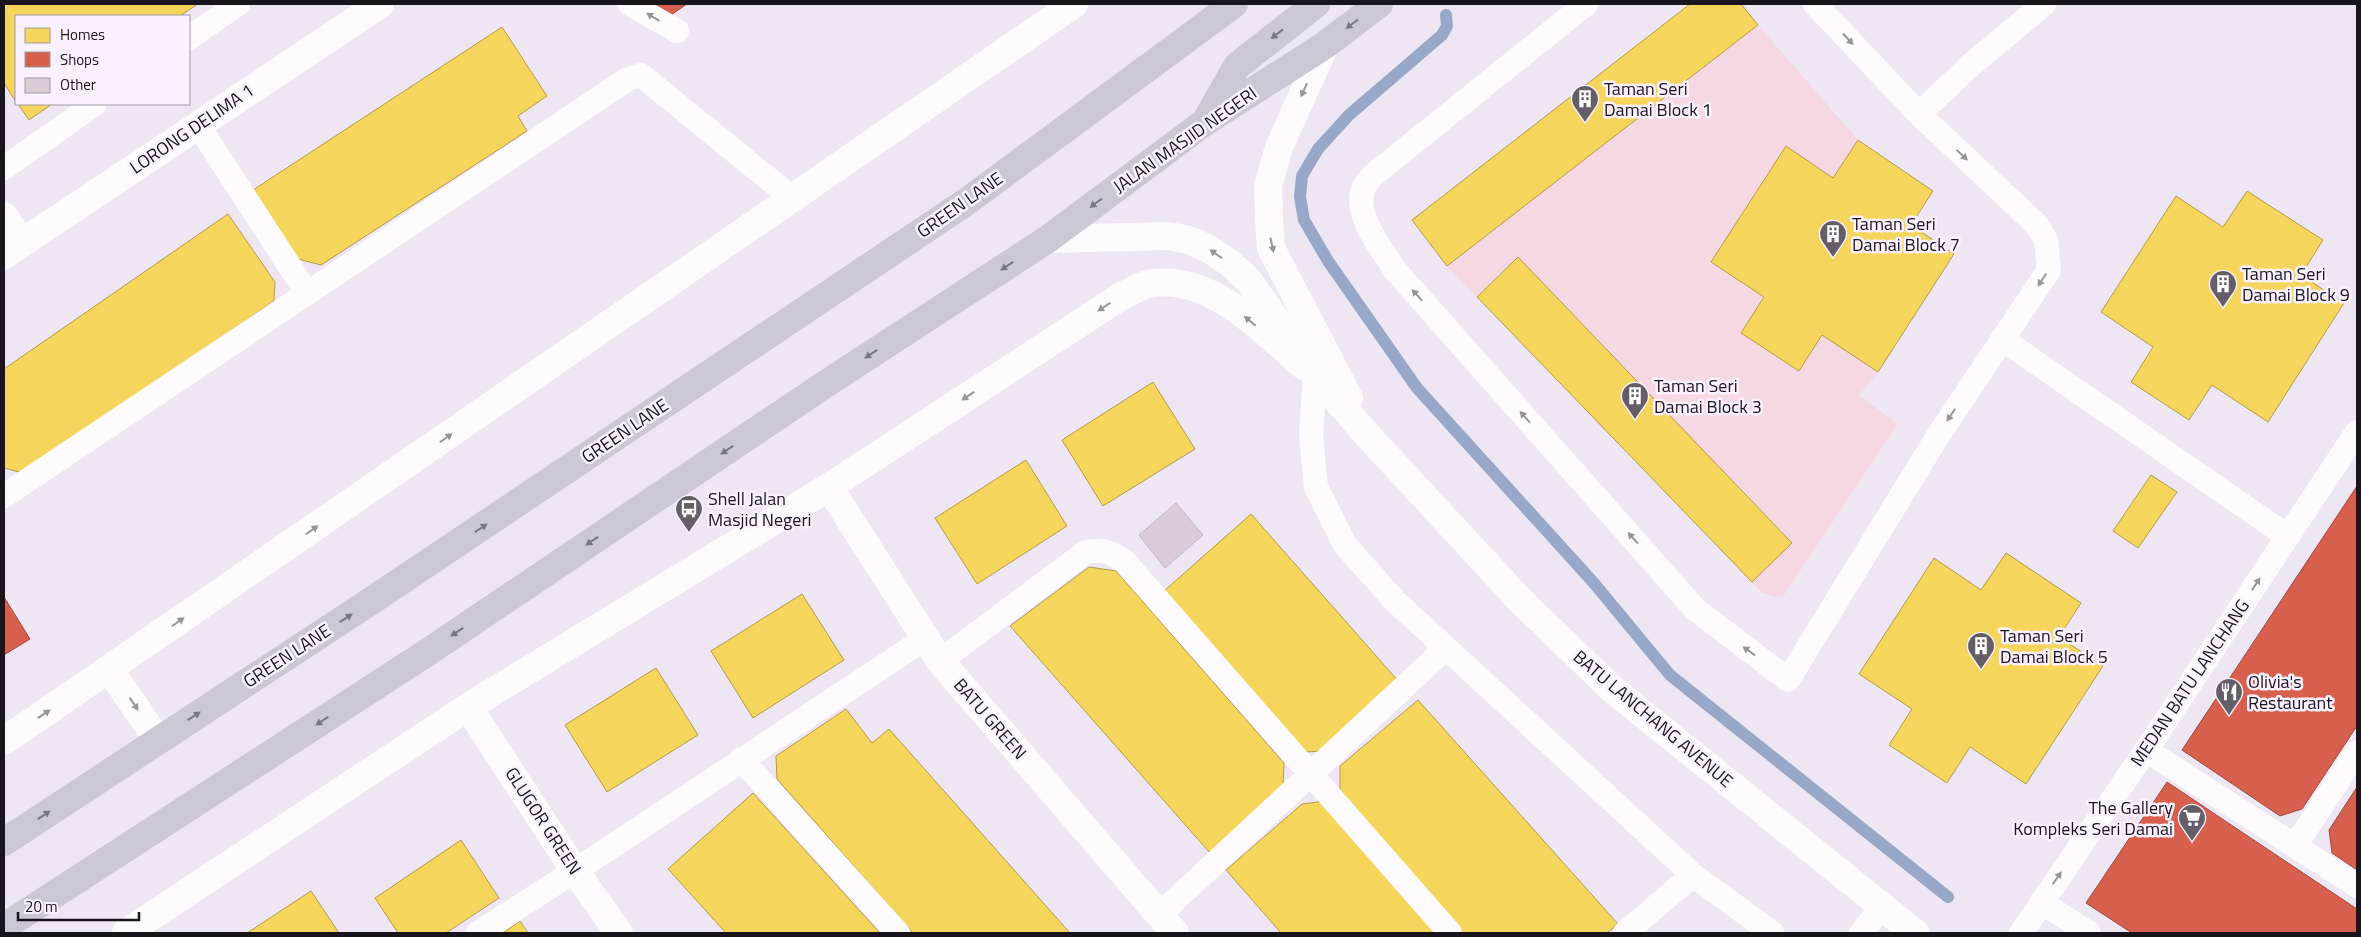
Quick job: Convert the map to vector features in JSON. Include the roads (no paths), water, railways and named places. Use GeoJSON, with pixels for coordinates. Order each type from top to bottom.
{"type":"FeatureCollection","features":[{"type":"Feature","properties":{"kind":"highway","name":"GREEN LANE"},"geometry":{"type":"LineString","coordinates":[[4,842],[365,605],[966,202],[1234,4]]}},
{"type":"Feature","properties":{"kind":"highway"},"geometry":{"type":"LineString","coordinates":[[1205,122],[1237,66],[1316,4]]}},
{"type":"Feature","properties":{"kind":"highway"},"geometry":{"type":"LineString","coordinates":[[1324,45],[1379,4]]}},
{"type":"Feature","properties":{"kind":"highway","name":"JALAN MASJID NEGERI"},"geometry":{"type":"LineString","coordinates":[[1048,239],[1205,122],[1324,45]]}},
{"type":"Feature","properties":{"kind":"highway"},"geometry":{"type":"LineString","coordinates":[[4,927],[428,652],[824,385],[1048,239]]}},
{"type":"Feature","properties":{"kind":"street","name":"LORONG DELIMA 1"},"geometry":{"type":"LineString","coordinates":[[13,249],[380,4]]}},
{"type":"Feature","properties":{"kind":"street"},"geometry":{"type":"LineString","coordinates":[[4,741],[1074,4]]}},
{"type":"Feature","properties":{"kind":"street"},"geometry":{"type":"LineString","coordinates":[[1324,45],[1276,155],[1268,186],[1271,248],[1370,438]]}},
{"type":"Feature","properties":{"kind":"street"},"geometry":{"type":"LineString","coordinates":[[4,216],[13,249]]}},
{"type":"Feature","properties":{"kind":"street"},"geometry":{"type":"LineString","coordinates":[[1048,239],[1153,235],[1189,240],[1210,249],[1249,281],[1315,375],[1370,438]]}},
{"type":"Feature","properties":{"kind":"street"},"geometry":{"type":"LineString","coordinates":[[126,933],[468,707],[829,487],[1120,297],[1147,284],[1182,283],[1212,295],[1242,315],[1315,375]]}},
{"type":"Feature","properties":{"kind":"street","name":"BATU LANCHANG AVENUE"},"geometry":{"type":"LineString","coordinates":[[1370,438],[1519,600],[1612,689],[1915,933]]}},
{"type":"Feature","properties":{"kind":"street","name":"BATU GREEN"},"geometry":{"type":"LineString","coordinates":[[829,487],[932,650],[1167,924]]}},
{"type":"Feature","properties":{"kind":"street"},"geometry":{"type":"LineString","coordinates":[[109,669],[158,740]]}},
{"type":"Feature","properties":{"kind":"street","name":"GLUGOR GREEN"},"geometry":{"type":"LineString","coordinates":[[468,707],[575,871],[619,933]]}},
{"type":"Feature","properties":{"kind":"lane"},"geometry":{"type":"LineString","coordinates":[[190,37],[238,4]]}},
{"type":"Feature","properties":{"kind":"lane"},"geometry":{"type":"LineString","coordinates":[[630,4],[676,31]]}},
{"type":"Feature","properties":{"kind":"lane"},"geometry":{"type":"LineString","coordinates":[[1586,4],[1372,176],[1364,188],[1361,206],[1369,227],[1395,270],[1695,609],[1788,680],[1936,439],[2049,270],[2046,240],[2036,224],[1919,114],[1815,4]]}},
{"type":"Feature","properties":{"kind":"lane"},"geometry":{"type":"LineString","coordinates":[[1919,114],[1972,64],[2044,4]]}},
{"type":"Feature","properties":{"kind":"lane"},"geometry":{"type":"LineString","coordinates":[[4,496],[628,79],[641,75],[792,198]]}},
{"type":"Feature","properties":{"kind":"lane"},"geometry":{"type":"LineString","coordinates":[[4,168],[94,105]]}},
{"type":"Feature","properties":{"kind":"lane"},"geometry":{"type":"LineString","coordinates":[[198,125],[307,293]]}},
{"type":"Feature","properties":{"kind":"lane"},"geometry":{"type":"LineString","coordinates":[[2002,339],[2287,536]]}},
{"type":"Feature","properties":{"kind":"lane"},"geometry":{"type":"LineString","coordinates":[[1315,375],[1311,435],[1316,487],[1345,545],[1395,600],[1693,875],[1772,933]]}},
{"type":"Feature","properties":{"kind":"lane","name":"MEDAN BATU LANCHANG"},"geometry":{"type":"LineString","coordinates":[[2021,933],[2146,750],[2357,432]]}},
{"type":"Feature","properties":{"kind":"lane"},"geometry":{"type":"LineString","coordinates":[[478,933],[575,871],[741,759],[932,650],[1086,552],[1100,550],[1112,552],[1124,560],[1450,933]]}},
{"type":"Feature","properties":{"kind":"lane"},"geometry":{"type":"LineString","coordinates":[[1167,924],[1311,775],[1446,648]]}},
{"type":"Feature","properties":{"kind":"lane"},"geometry":{"type":"LineString","coordinates":[[2146,750],[2357,886]]}},
{"type":"Feature","properties":{"kind":"lane"},"geometry":{"type":"LineString","coordinates":[[2295,846],[2357,752]]}},
{"type":"Feature","properties":{"kind":"lane"},"geometry":{"type":"LineString","coordinates":[[741,759],[898,933]]}},
{"type":"Feature","properties":{"kind":"lane"},"geometry":{"type":"LineString","coordinates":[[1625,933],[1693,875]]}},
{"type":"Feature","properties":{"kind":"lane"},"geometry":{"type":"LineString","coordinates":[[2041,902],[2089,933]]}},
{"type":"Feature","properties":{"kind":"lane"},"geometry":{"type":"LineString","coordinates":[[1861,933],[1882,907]]}},
{"type":"Feature","properties":{"kind":"waterway"},"geometry":{"type":"LineString","coordinates":[[1446,15],[1447,26],[1442,35],[1349,115],[1318,149],[1302,176],[1300,197],[1304,220],[1328,261],[1417,388],[1593,582],[1670,675],[1948,897]]}},
{"type":"Feature","properties":{"kind":"place","name":"Taman Seri Damai Block 1"},"geometry":{"type":"Point","coordinates":[1585,123]}},
{"type":"Feature","properties":{"kind":"place","name":"Taman Seri Damai Block 7"},"geometry":{"type":"Point","coordinates":[1833,258]}},
{"type":"Feature","properties":{"kind":"place","name":"Taman Seri Damai Block 9"},"geometry":{"type":"Point","coordinates":[2223,308]}},
{"type":"Feature","properties":{"kind":"place","name":"Taman Seri Damai Block 3"},"geometry":{"type":"Point","coordinates":[1635,420]}},
{"type":"Feature","properties":{"kind":"place","name":"Shell Jalan Masjid Negeri"},"geometry":{"type":"Point","coordinates":[689,533]}},
{"type":"Feature","properties":{"kind":"place","name":"Taman Seri Damai Block 5"},"geometry":{"type":"Point","coordinates":[1981,670]}},
{"type":"Feature","properties":{"kind":"place","name":"Olivia's Restaurant"},"geometry":{"type":"Point","coordinates":[2229,716]}},
{"type":"Feature","properties":{"kind":"place","name":"The Gallery Kompleks Seri Damai"},"geometry":{"type":"Point","coordinates":[2192,842]}}]}
